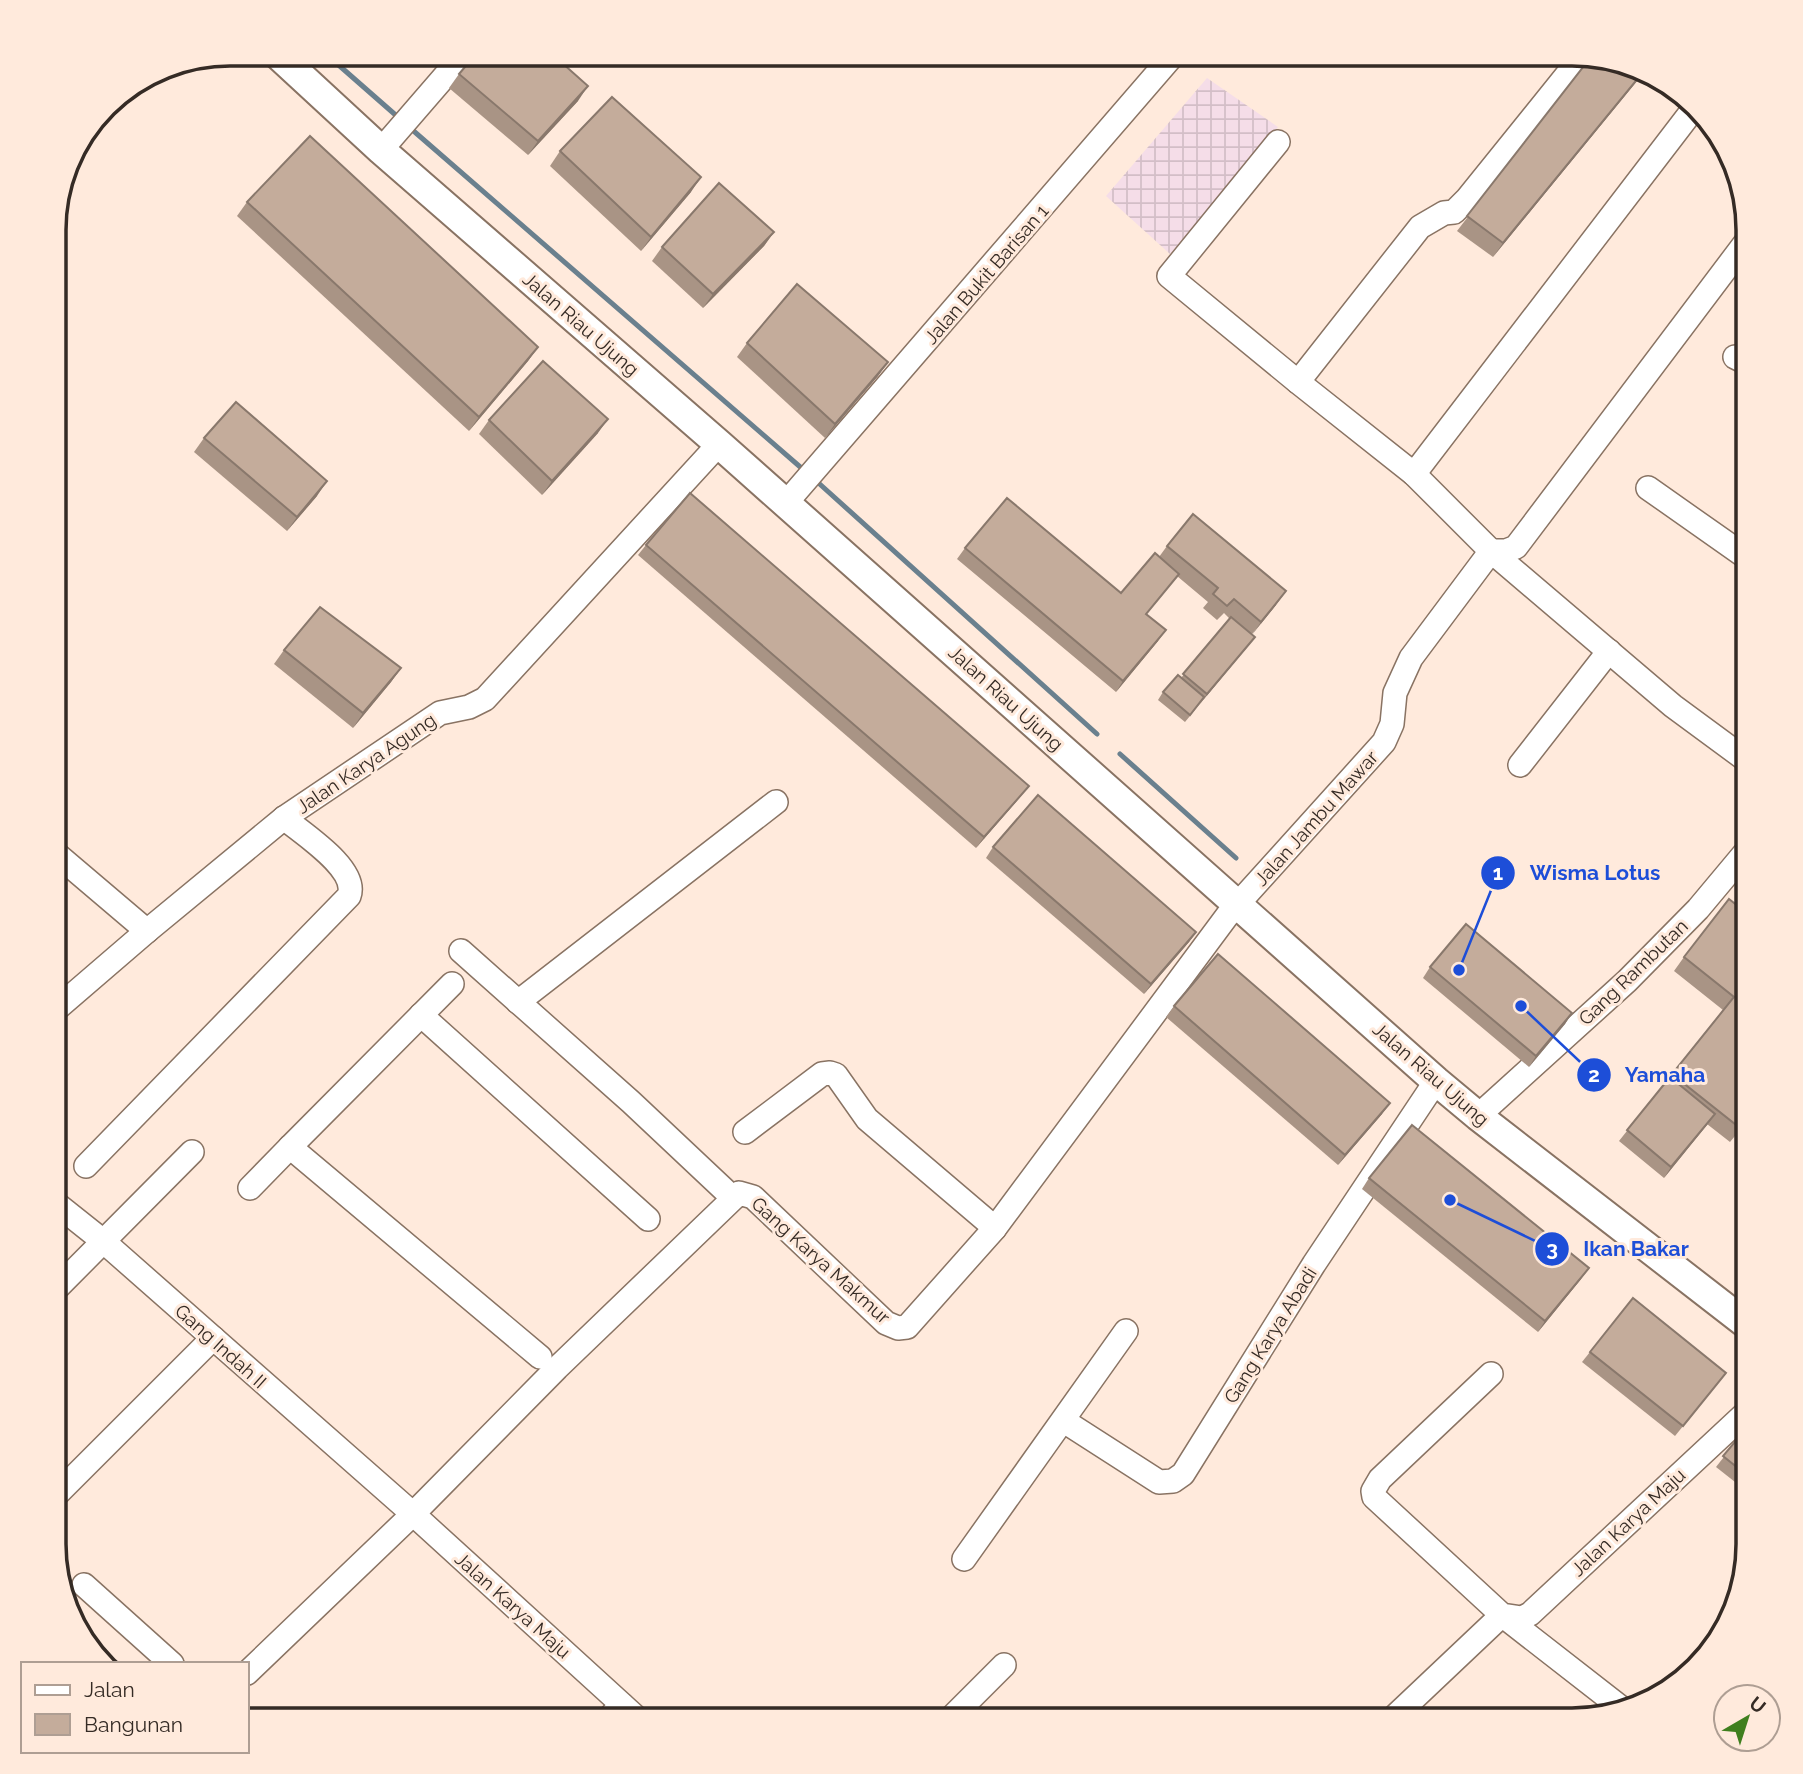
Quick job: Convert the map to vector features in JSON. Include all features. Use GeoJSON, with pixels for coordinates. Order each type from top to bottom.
{"type":"FeatureCollection","features":[{"type":"Feature","properties":{"kind":"main road","name":"Jalan Riau Ujung"},"geometry":{"type":"LineString","coordinates":[[293,67],[387,141],[719,444],[791,498],[1436,1081],[1736,1316]]}},
{"type":"Feature","properties":{"kind":"street"},"geometry":{"type":"LineString","coordinates":[[387,141],[452,67]]}},
{"type":"Feature","properties":{"kind":"street","name":"Jalan Bukit Barisan 1"},"geometry":{"type":"LineString","coordinates":[[791,498],[1163,67]]}},
{"type":"Feature","properties":{"kind":"street"},"geometry":{"type":"LineString","coordinates":[[1297,382],[1420,227],[1444,213],[1454,212],[1467,199],[1573,67]]}},
{"type":"Feature","properties":{"kind":"street"},"geometry":{"type":"LineString","coordinates":[[1414,474],[1689,115]]}},
{"type":"Feature","properties":{"kind":"street"},"geometry":{"type":"LineString","coordinates":[[1278,142],[1169,276],[1414,474],[1491,551],[1673,706],[1736,752]]}},
{"type":"Feature","properties":{"kind":"street"},"geometry":{"type":"LineString","coordinates":[[1491,551],[1506,551],[1516,547],[1736,255]]}},
{"type":"Feature","properties":{"kind":"street","name":"Jalan Karya Agung"},"geometry":{"type":"LineString","coordinates":[[66,1000],[284,818],[440,713],[469,707],[485,699],[719,444]]}},
{"type":"Feature","properties":{"kind":"street"},"geometry":{"type":"LineString","coordinates":[[1648,488],[1736,550]]}},
{"type":"Feature","properties":{"kind":"street","name":"Jalan Jambu Mawar"},"geometry":{"type":"LineString","coordinates":[[1239,904],[1384,742],[1392,724],[1395,693],[1411,658],[1491,551]]}},
{"type":"Feature","properties":{"kind":"street"},"geometry":{"type":"LineString","coordinates":[[1520,765],[1609,651]]}},
{"type":"Feature","properties":{"kind":"street"},"geometry":{"type":"LineString","coordinates":[[518,1002],[776,802]]}},
{"type":"Feature","properties":{"kind":"street"},"geometry":{"type":"LineString","coordinates":[[86,1166],[349,896],[350,883],[343,867],[284,818]]}},
{"type":"Feature","properties":{"kind":"street"},"geometry":{"type":"LineString","coordinates":[[67,863],[147,931]]}},
{"type":"Feature","properties":{"kind":"street","name":"Gang Rambutan"},"geometry":{"type":"LineString","coordinates":[[1478,1116],[1628,981],[1698,909],[1736,864]]}},
{"type":"Feature","properties":{"kind":"street","name":"Gang Karya Makmur"},"geometry":{"type":"LineString","coordinates":[[248,1672],[740,1192],[753,1197],[886,1323],[898,1328],[907,1327],[995,1228],[1227,916],[1239,904]]}},
{"type":"Feature","properties":{"kind":"street"},"geometry":{"type":"LineString","coordinates":[[461,951],[733,1198]]}},
{"type":"Feature","properties":{"kind":"street"},"geometry":{"type":"LineString","coordinates":[[250,1188],[452,984]]}},
{"type":"Feature","properties":{"kind":"street"},"geometry":{"type":"LineString","coordinates":[[421,1015],[648,1219]]}},
{"type":"Feature","properties":{"kind":"street"},"geometry":{"type":"LineString","coordinates":[[745,1132],[822,1074],[836,1075],[867,1119],[995,1228]]}},
{"type":"Feature","properties":{"kind":"street","name":"Gang Karya Abadi"},"geometry":{"type":"LineString","coordinates":[[1064,1421],[1159,1482],[1173,1482],[1183,1474],[1314,1264],[1436,1081]]}},
{"type":"Feature","properties":{"kind":"street"},"geometry":{"type":"LineString","coordinates":[[290,1147],[540,1357]]}},
{"type":"Feature","properties":{"kind":"street"},"geometry":{"type":"LineString","coordinates":[[66,1278],[192,1152]]}},
{"type":"Feature","properties":{"kind":"street","name":"Gang Indah II"},"geometry":{"type":"LineString","coordinates":[[66,1212],[103,1241],[386,1492]]}},
{"type":"Feature","properties":{"kind":"street"},"geometry":{"type":"LineString","coordinates":[[964,1559],[1126,1331]]}},
{"type":"Feature","properties":{"kind":"street"},"geometry":{"type":"LineString","coordinates":[[66,1485],[213,1338]]}},
{"type":"Feature","properties":{"kind":"street"},"geometry":{"type":"LineString","coordinates":[[1491,1374],[1380,1479],[1373,1491],[1374,1497],[1502,1615],[1614,1702]]}},
{"type":"Feature","properties":{"kind":"street","name":"Jalan Karya Maju"},"geometry":{"type":"LineString","coordinates":[[1502,1615],[1522,1618],[1530,1614],[1736,1422]]}},
{"type":"Feature","properties":{"kind":"street","name":"Jalan Karya Maju"},"geometry":{"type":"LineString","coordinates":[[386,1492],[615,1708]]}},
{"type":"Feature","properties":{"kind":"street"},"geometry":{"type":"LineString","coordinates":[[84,1585],[170,1662]]}},
{"type":"Feature","properties":{"kind":"street"},"geometry":{"type":"LineString","coordinates":[[1404,1708],[1502,1615]]}},
{"type":"Feature","properties":{"kind":"street"},"geometry":{"type":"LineString","coordinates":[[961,1708],[1004,1665]]}},
{"type":"Feature","properties":{"kind":"shaded area"},"geometry":{"type":"Polygon","coordinates":[[[1207,78],[1278,127],[1170,254],[1106,196],[1207,78]]]}},
{"type":"Feature","properties":{"kind":"building"},"geometry":{"type":"Polygon","coordinates":[[[465,67],[567,67],[588,86],[538,141],[459,74],[465,67]]]}},
{"type":"Feature","properties":{"kind":"building"},"geometry":{"type":"Polygon","coordinates":[[[1583,67],[1615,72],[1637,80],[1503,243],[1467,216],[1583,67]]]}},
{"type":"Feature","properties":{"kind":"building"},"geometry":{"type":"Polygon","coordinates":[[[612,97],[701,177],[651,237],[560,151],[612,97]]]}},
{"type":"Feature","properties":{"kind":"building"},"geometry":{"type":"Polygon","coordinates":[[[310,136],[538,347],[479,417],[247,202],[310,136]]]}},
{"type":"Feature","properties":{"kind":"building"},"geometry":{"type":"Polygon","coordinates":[[[719,183],[774,232],[713,294],[662,247],[719,183]]]}},
{"type":"Feature","properties":{"kind":"building"},"geometry":{"type":"Polygon","coordinates":[[[797,284],[888,362],[835,424],[747,343],[797,284]]]}},
{"type":"Feature","properties":{"kind":"building"},"geometry":{"type":"Polygon","coordinates":[[[543,361],[608,419],[552,481],[489,420],[543,361]]]}},
{"type":"Feature","properties":{"kind":"building"},"geometry":{"type":"Polygon","coordinates":[[[236,402],[327,481],[297,517],[204,438],[236,402]]]}},
{"type":"Feature","properties":{"kind":"building"},"geometry":{"type":"Polygon","coordinates":[[[690,493],[1029,786],[984,837],[646,545],[690,493]]]}},
{"type":"Feature","properties":{"kind":"building"},"geometry":{"type":"Polygon","coordinates":[[[1007,498],[1121,593],[1155,553],[1179,574],[1146,614],[1166,630],[1123,681],[965,548],[1007,498]]]}},
{"type":"Feature","properties":{"kind":"building"},"geometry":{"type":"Polygon","coordinates":[[[1193,514],[1286,591],[1261,622],[1234,599],[1227,606],[1213,594],[1218,588],[1167,546],[1193,514]]]}},
{"type":"Feature","properties":{"kind":"building"},"geometry":{"type":"Polygon","coordinates":[[[320,607],[401,668],[363,713],[284,650],[320,607]]]}},
{"type":"Feature","properties":{"kind":"building"},"geometry":{"type":"Polygon","coordinates":[[[1231,617],[1255,637],[1207,694],[1183,674],[1231,617]]]}},
{"type":"Feature","properties":{"kind":"building"},"geometry":{"type":"Polygon","coordinates":[[[1178,675],[1204,697],[1190,715],[1163,692],[1178,675]]]}},
{"type":"Feature","properties":{"kind":"building"},"geometry":{"type":"Polygon","coordinates":[[[1038,795],[1196,932],[1151,984],[993,847],[1038,795]]]}},
{"type":"Feature","properties":{"kind":"building"},"geometry":{"type":"Polygon","coordinates":[[[1729,899],[1736,905],[1736,1125],[1672,1074],[1734,997],[1684,957],[1729,899]]]}},
{"type":"Feature","properties":{"kind":"building"},"geometry":{"type":"Polygon","coordinates":[[[1466,924],[1572,1013],[1536,1056],[1430,967],[1466,924]]]}},
{"type":"Feature","properties":{"kind":"building"},"geometry":{"type":"Polygon","coordinates":[[[1218,954],[1390,1103],[1345,1155],[1174,1006],[1218,954]]]}},
{"type":"Feature","properties":{"kind":"building"},"geometry":{"type":"Polygon","coordinates":[[[1670,1077],[1715,1114],[1671,1167],[1627,1130],[1670,1077]]]}},
{"type":"Feature","properties":{"kind":"building"},"geometry":{"type":"Polygon","coordinates":[[[1412,1125],[1589,1268],[1545,1321],[1369,1178],[1412,1125]]]}},
{"type":"Feature","properties":{"kind":"building"},"geometry":{"type":"Polygon","coordinates":[[[1633,1298],[1726,1373],[1683,1426],[1590,1352],[1633,1298]]]}},
{"type":"Feature","properties":{"kind":"building"},"geometry":{"type":"Polygon","coordinates":[[[1736,1440],[1736,1466],[1723,1456],[1736,1440]]]}},
{"type":"Feature","properties":{"kind":"waterway"},"geometry":{"type":"LineString","coordinates":[[341,67],[399,118]]}},
{"type":"Feature","properties":{"kind":"waterway"},"geometry":{"type":"LineString","coordinates":[[409,127],[806,472]]}},
{"type":"Feature","properties":{"kind":"waterway"},"geometry":{"type":"LineString","coordinates":[[813,478],[1097,734]]}},
{"type":"Feature","properties":{"kind":"waterway"},"geometry":{"type":"LineString","coordinates":[[1120,754],[1236,858]]}},
{"type":"Feature","properties":{"kind":"place","name":"Wisma Lotus"},"geometry":{"type":"Point","coordinates":[1459,970]}},
{"type":"Feature","properties":{"kind":"place","name":"Yamaha"},"geometry":{"type":"Point","coordinates":[1521,1006]}},
{"type":"Feature","properties":{"kind":"place","name":"Ikan Bakar"},"geometry":{"type":"Point","coordinates":[1450,1200]}}]}
